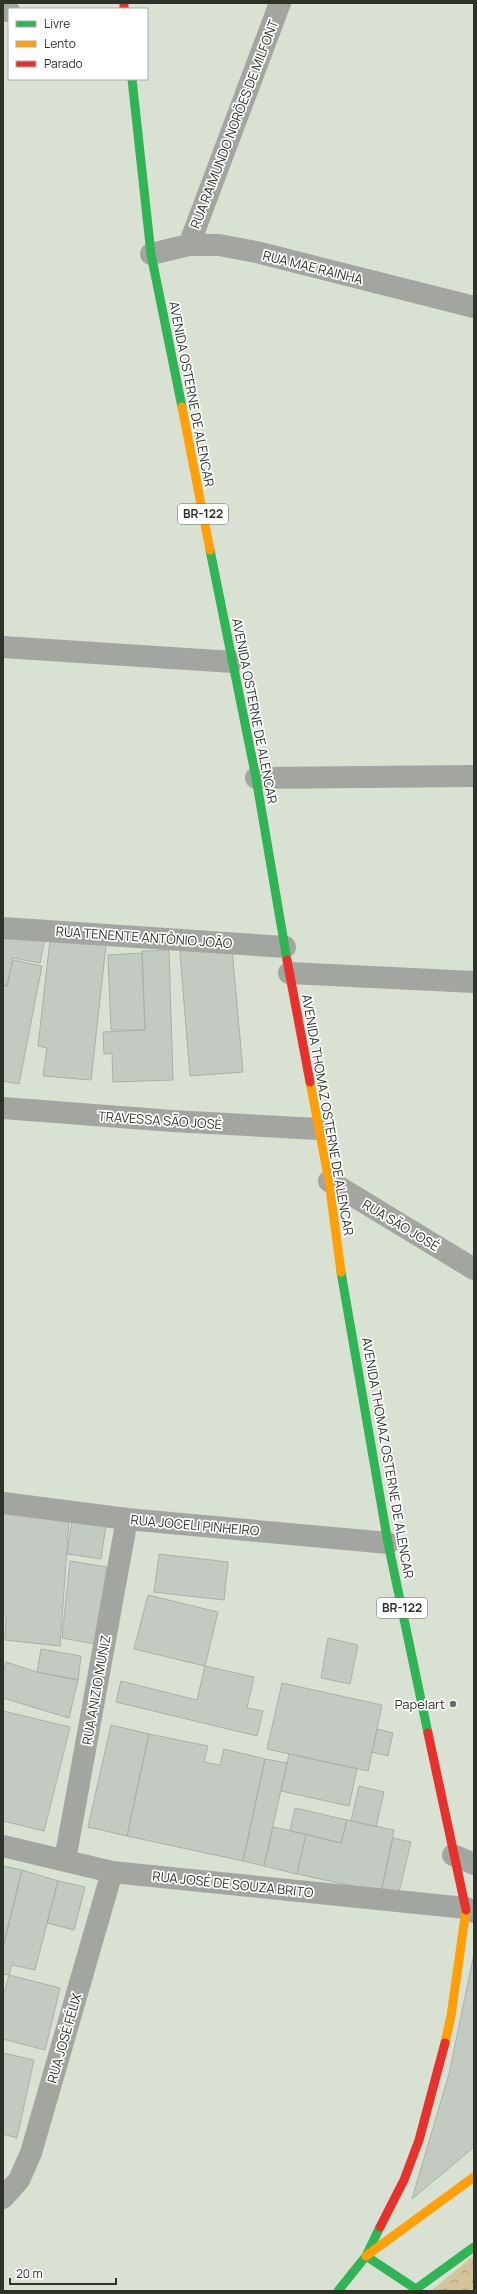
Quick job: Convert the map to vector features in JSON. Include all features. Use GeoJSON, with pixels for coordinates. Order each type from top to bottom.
{"type":"FeatureCollection","features":[{"type":"Feature","properties":{"kind":"main road","name":"AVENIDA OSTERNE DE ALENCAR"},"geometry":{"type":"LineString","coordinates":[[132,80],[151,254],[256,778],[285,947]]}},
{"type":"Feature","properties":{"kind":"main road","name":"AVENIDA THOMAZ OSTERNE DE ALENCAR"},"geometry":{"type":"LineString","coordinates":[[285,947],[318,1129],[329,1180],[341,1270],[388,1543],[453,1855],[470,1910],[451,2016],[432,2096],[404,2180],[366,2256]]}},
{"type":"Feature","properties":{"kind":"main road"},"geometry":{"type":"LineString","coordinates":[[474,2177],[366,2256],[415,2290],[474,2247]]}},
{"type":"Feature","properties":{"kind":"main road","name":"BR-122"},"geometry":{"type":"LineString","coordinates":[[338,2291],[366,2256]]}},
{"type":"Feature","properties":{"kind":"street","name":"RUA RAIMUNDO NORÕES DE MILFONT"},"geometry":{"type":"LineString","coordinates":[[188,245],[280,3]]}},
{"type":"Feature","properties":{"kind":"street","name":"RUA MAE RAINHA"},"geometry":{"type":"LineString","coordinates":[[151,254],[188,245],[219,245],[256,252],[474,307]]}},
{"type":"Feature","properties":{"kind":"street"},"geometry":{"type":"LineString","coordinates":[[3,647],[233,662]]}},
{"type":"Feature","properties":{"kind":"street"},"geometry":{"type":"LineString","coordinates":[[256,778],[474,776]]}},
{"type":"Feature","properties":{"kind":"street","name":"RUA TENENTE ANTÔNIO JOÃO"},"geometry":{"type":"LineString","coordinates":[[3,928],[285,947]]}},
{"type":"Feature","properties":{"kind":"street"},"geometry":{"type":"LineString","coordinates":[[289,973],[474,982]]}},
{"type":"Feature","properties":{"kind":"street","name":"TRAVESSA SÃO JOSÉ"},"geometry":{"type":"LineString","coordinates":[[3,1108],[172,1121],[318,1129]]}},
{"type":"Feature","properties":{"kind":"street","name":"RUA SÃO JOSÉ"},"geometry":{"type":"LineString","coordinates":[[329,1180],[474,1269]]}},
{"type":"Feature","properties":{"kind":"street","name":"RUA JOCELI PINHEIRO"},"geometry":{"type":"LineString","coordinates":[[3,1503],[127,1519],[388,1543]]}},
{"type":"Feature","properties":{"kind":"street","name":"RUA ANIZIO MUNIZ"},"geometry":{"type":"LineString","coordinates":[[66,1860],[127,1519]]}},
{"type":"Feature","properties":{"kind":"street","name":"RUA JOSÉ DE SOUZA BRITO"},"geometry":{"type":"LineString","coordinates":[[3,1846],[112,1872],[470,1910]]}},
{"type":"Feature","properties":{"kind":"street"},"geometry":{"type":"LineString","coordinates":[[453,1855],[474,1864]]}},
{"type":"Feature","properties":{"kind":"street","name":"RUA JOSÉ FÉLIX"},"geometry":{"type":"LineString","coordinates":[[3,2198],[19,2180],[31,2153],[112,1872]]}},
{"type":"Feature","properties":{"kind":"green space"},"geometry":{"type":"Polygon","coordinates":[[[474,2255],[474,2291],[431,2291],[474,2255]]]}},
{"type":"Feature","properties":{"kind":"building"},"geometry":{"type":"Polygon","coordinates":[[[6,926],[46,934],[40,963],[13,958],[7,986],[3,985],[3,940],[6,926]]]}},
{"type":"Feature","properties":{"kind":"building"},"geometry":{"type":"Polygon","coordinates":[[[231,937],[243,1072],[190,1076],[179,941],[231,937]]]}},
{"type":"Feature","properties":{"kind":"building"},"geometry":{"type":"Polygon","coordinates":[[[50,940],[106,945],[91,1080],[43,1076],[47,1048],[38,1046],[50,940]]]}},
{"type":"Feature","properties":{"kind":"building"},"geometry":{"type":"Polygon","coordinates":[[[169,950],[173,1080],[113,1082],[112,1053],[104,1054],[103,1032],[145,1030],[142,951],[169,950]]]}},
{"type":"Feature","properties":{"kind":"building"},"geometry":{"type":"Polygon","coordinates":[[[142,953],[145,1030],[111,1030],[108,955],[142,953]]]}},
{"type":"Feature","properties":{"kind":"building"},"geometry":{"type":"Polygon","coordinates":[[[13,960],[42,966],[19,1084],[3,1081],[3,986],[7,986],[13,960]]]}},
{"type":"Feature","properties":{"kind":"building"},"geometry":{"type":"Polygon","coordinates":[[[3,1512],[69,1521],[60,1646],[5,1640],[6,1614],[3,1613],[3,1512]]]}},
{"type":"Feature","properties":{"kind":"building"},"geometry":{"type":"Polygon","coordinates":[[[72,1520],[106,1525],[101,1559],[67,1554],[72,1520]]]}},
{"type":"Feature","properties":{"kind":"building"},"geometry":{"type":"Polygon","coordinates":[[[159,1554],[228,1562],[224,1600],[154,1592],[159,1554]]]}},
{"type":"Feature","properties":{"kind":"building"},"geometry":{"type":"Polygon","coordinates":[[[70,1561],[107,1567],[95,1644],[62,1638],[70,1561]]]}},
{"type":"Feature","properties":{"kind":"building"},"geometry":{"type":"Polygon","coordinates":[[[148,1595],[218,1612],[205,1666],[134,1649],[148,1595]]]}},
{"type":"Feature","properties":{"kind":"building"},"geometry":{"type":"Polygon","coordinates":[[[328,1638],[358,1645],[350,1684],[321,1678],[328,1638]]]}},
{"type":"Feature","properties":{"kind":"building"},"geometry":{"type":"Polygon","coordinates":[[[41,1649],[81,1656],[78,1680],[37,1672],[41,1649]]]}},
{"type":"Feature","properties":{"kind":"building"},"geometry":{"type":"Polygon","coordinates":[[[6,1662],[37,1672],[78,1680],[69,1718],[3,1698],[3,1674],[6,1662]]]}},
{"type":"Feature","properties":{"kind":"building"},"geometry":{"type":"Polygon","coordinates":[[[205,1666],[254,1677],[247,1708],[263,1711],[257,1736],[116,1702],[121,1681],[197,1700],[205,1666]]]}},
{"type":"Feature","properties":{"kind":"building"},"geometry":{"type":"Polygon","coordinates":[[[282,1683],[382,1705],[368,1771],[267,1749],[282,1683]]]}},
{"type":"Feature","properties":{"kind":"building"},"geometry":{"type":"Polygon","coordinates":[[[3,1711],[70,1727],[44,1831],[3,1821],[3,1711]]]}},
{"type":"Feature","properties":{"kind":"building"},"geometry":{"type":"Polygon","coordinates":[[[111,1725],[149,1734],[127,1836],[88,1827],[111,1725]]]}},
{"type":"Feature","properties":{"kind":"building"},"geometry":{"type":"Polygon","coordinates":[[[377,1729],[393,1733],[388,1756],[372,1752],[377,1729]]]}},
{"type":"Feature","properties":{"kind":"building"},"geometry":{"type":"Polygon","coordinates":[[[149,1734],[208,1746],[204,1762],[220,1765],[224,1749],[265,1759],[243,1861],[127,1836],[149,1734]]]}},
{"type":"Feature","properties":{"kind":"building"},"geometry":{"type":"Polygon","coordinates":[[[289,1754],[357,1769],[349,1806],[281,1791],[289,1754]]]}},
{"type":"Feature","properties":{"kind":"building"},"geometry":{"type":"Polygon","coordinates":[[[265,1759],[287,1763],[264,1866],[243,1861],[265,1759]]]}},
{"type":"Feature","properties":{"kind":"building"},"geometry":{"type":"Polygon","coordinates":[[[359,1786],[384,1792],[376,1827],[351,1821],[359,1786]]]}},
{"type":"Feature","properties":{"kind":"building"},"geometry":{"type":"Polygon","coordinates":[[[295,1808],[347,1820],[341,1843],[290,1831],[295,1808]]]}},
{"type":"Feature","properties":{"kind":"building"},"geometry":{"type":"Polygon","coordinates":[[[347,1820],[394,1830],[381,1892],[297,1874],[306,1834],[341,1843],[347,1820]]]}},
{"type":"Feature","properties":{"kind":"building"},"geometry":{"type":"Polygon","coordinates":[[[273,1827],[306,1834],[297,1874],[264,1866],[273,1827]]]}},
{"type":"Feature","properties":{"kind":"building"},"geometry":{"type":"Polygon","coordinates":[[[393,1838],[411,1842],[398,1896],[381,1892],[393,1838]]]}},
{"type":"Feature","properties":{"kind":"building"},"geometry":{"type":"Polygon","coordinates":[[[3,1866],[22,1870],[3,1947],[3,1866]]]}},
{"type":"Feature","properties":{"kind":"building"},"geometry":{"type":"Polygon","coordinates":[[[22,1870],[58,1881],[35,1970],[12,1965],[9,1975],[3,1974],[3,1947],[22,1870]]]}},
{"type":"Feature","properties":{"kind":"building"},"geometry":{"type":"Polygon","coordinates":[[[58,1881],[85,1887],[74,1930],[47,1923],[58,1881]]]}},
{"type":"Feature","properties":{"kind":"building"},"geometry":{"type":"Polygon","coordinates":[[[474,1954],[474,2147],[412,2199],[449,2074],[474,1954]]]}},
{"type":"Feature","properties":{"kind":"building"},"geometry":{"type":"Polygon","coordinates":[[[9,1975],[60,1988],[45,2050],[3,2039],[3,1997],[9,1975]]]}},
{"type":"Feature","properties":{"kind":"building"},"geometry":{"type":"Polygon","coordinates":[[[3,2053],[34,2060],[17,2138],[3,2134],[3,2053]]]}},
{"type":"Feature","properties":{"kind":"traffic: fast"},"geometry":{"type":"LineString","coordinates":[[132,80],[151,254],[182,407]]}},
{"type":"Feature","properties":{"kind":"traffic: fast"},"geometry":{"type":"LineString","coordinates":[[210,550],[256,778],[287,960]]}},
{"type":"Feature","properties":{"kind":"traffic: fast"},"geometry":{"type":"LineString","coordinates":[[341,1272],[388,1543],[428,1733]]}},
{"type":"Feature","properties":{"kind":"traffic: fast"},"geometry":{"type":"LineString","coordinates":[[338,2291],[366,2256],[380,2227]]}},
{"type":"Feature","properties":{"kind":"traffic: fast"},"geometry":{"type":"LineString","coordinates":[[416,2289],[474,2247]]}},
{"type":"Feature","properties":{"kind":"traffic: fast"},"geometry":{"type":"LineString","coordinates":[[366,2256],[416,2289],[414,2291]]}},
{"type":"Feature","properties":{"kind":"traffic: slow"},"geometry":{"type":"LineString","coordinates":[[182,407],[210,550]]}},
{"type":"Feature","properties":{"kind":"traffic: slow"},"geometry":{"type":"LineString","coordinates":[[310,1082],[329,1181],[341,1272]]}},
{"type":"Feature","properties":{"kind":"traffic: slow"},"geometry":{"type":"LineString","coordinates":[[445,2043],[451,2016],[466,1910]]}},
{"type":"Feature","properties":{"kind":"traffic: slow"},"geometry":{"type":"LineString","coordinates":[[366,2256],[474,2177]]}},
{"type":"Feature","properties":{"kind":"traffic: jam"},"geometry":{"type":"LineString","coordinates":[[124,3],[124,8]]}},
{"type":"Feature","properties":{"kind":"traffic: jam"},"geometry":{"type":"LineString","coordinates":[[287,960],[310,1082]]}},
{"type":"Feature","properties":{"kind":"traffic: jam"},"geometry":{"type":"LineString","coordinates":[[428,1733],[466,1910]]}},
{"type":"Feature","properties":{"kind":"traffic: jam"},"geometry":{"type":"LineString","coordinates":[[380,2227],[404,2180],[419,2140],[445,2043]]}},
{"type":"Feature","properties":{"kind":"place","name":"Papelart"},"geometry":{"type":"Point","coordinates":[453,1704]}}]}
